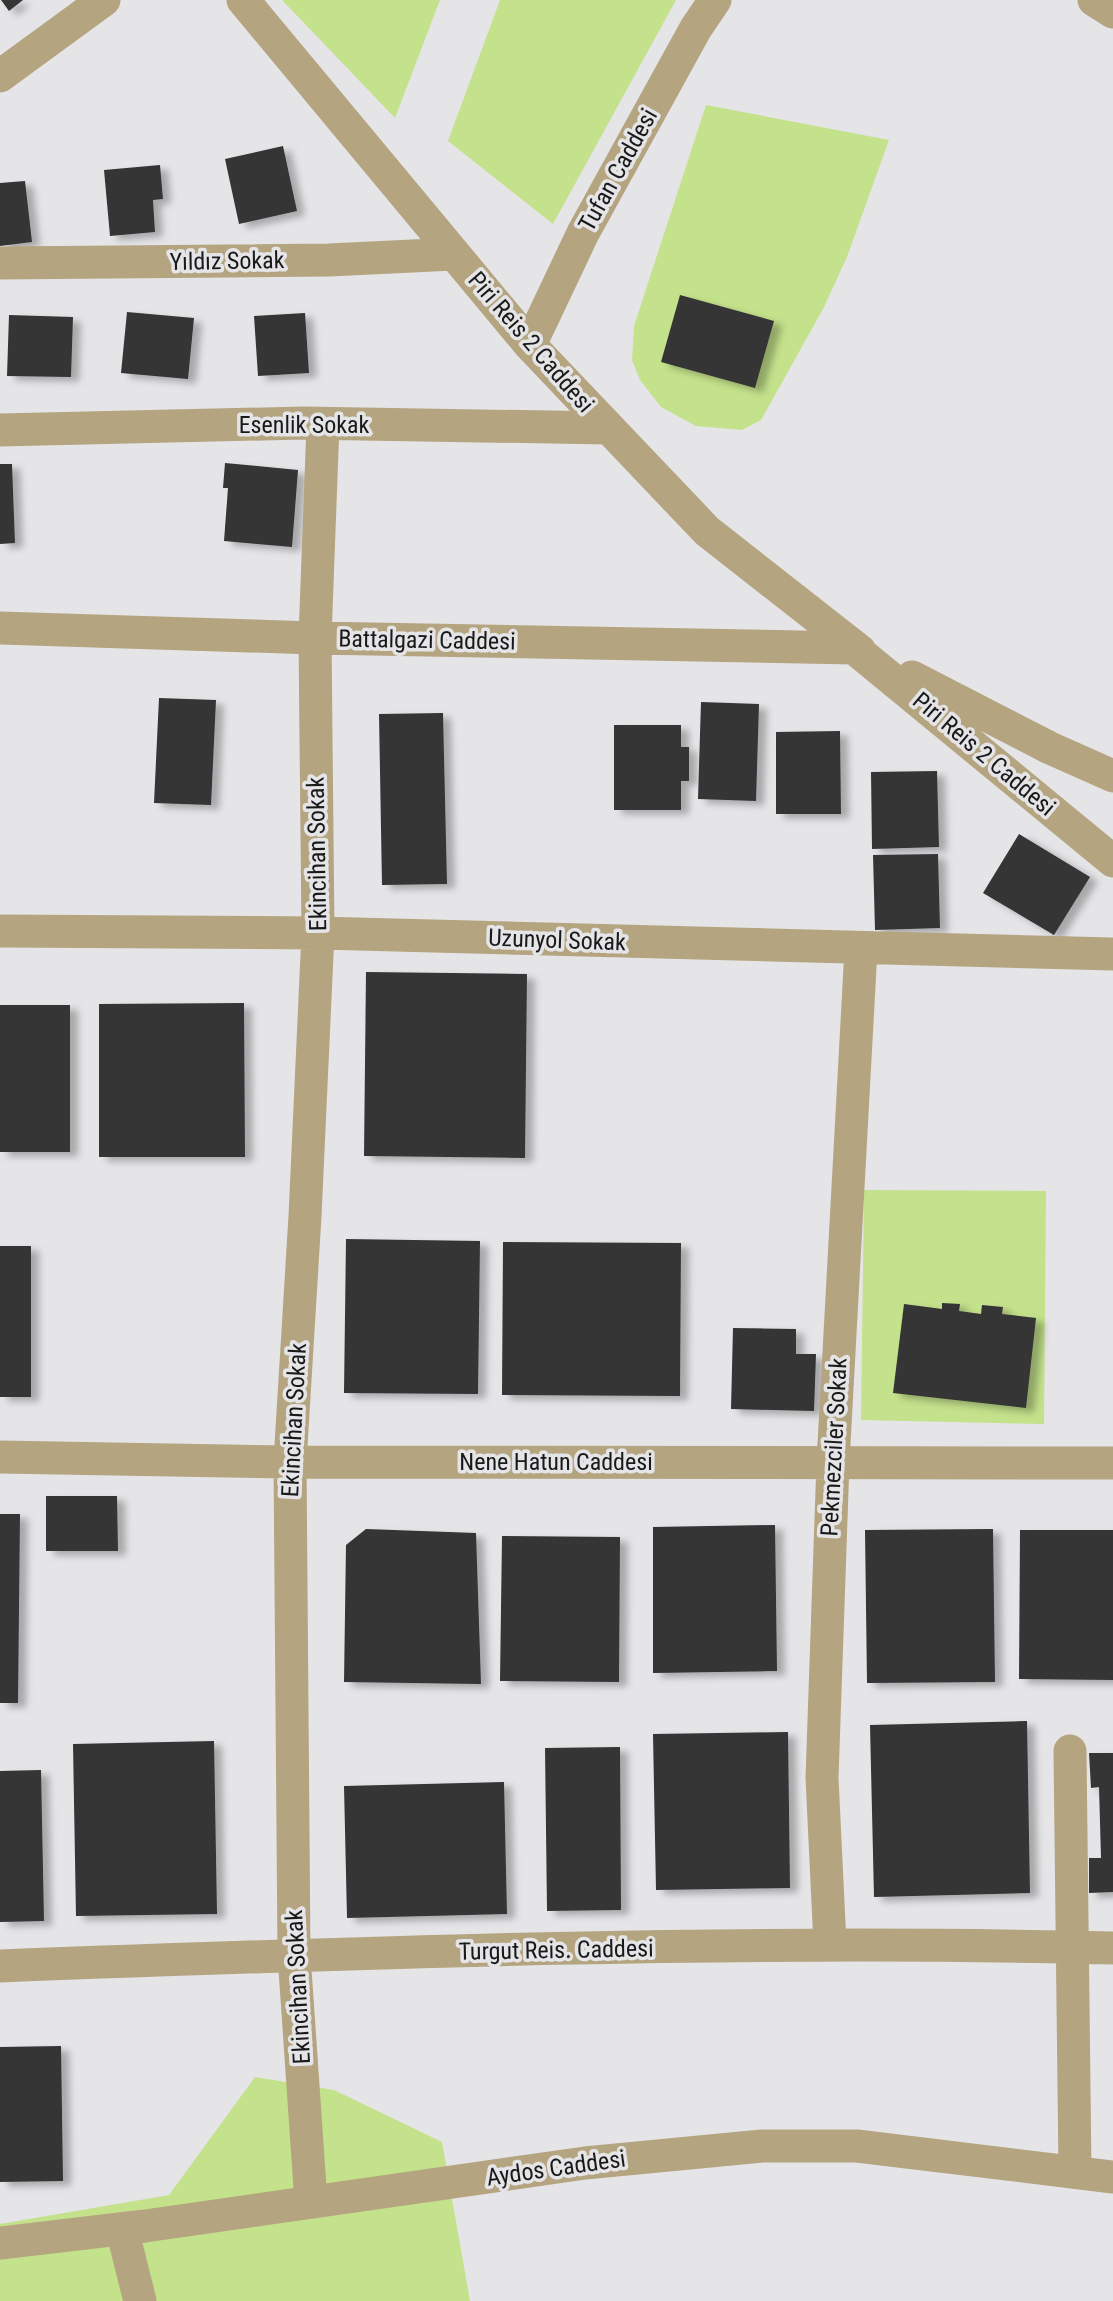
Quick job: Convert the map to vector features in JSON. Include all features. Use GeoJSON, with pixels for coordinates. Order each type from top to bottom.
{"type":"FeatureCollection","features":[{"type":"Feature","properties":{"kind":"street"},"geometry":{"type":"LineString","coordinates":[[0,76],[104,0]]}},
{"type":"Feature","properties":{"kind":"street","name":"Piri Reis 2 Caddesi"},"geometry":{"type":"LineString","coordinates":[[243,0],[530,345],[707,531],[1113,861]]}},
{"type":"Feature","properties":{"kind":"street","name":"Tufan Caddesi"},"geometry":{"type":"LineString","coordinates":[[530,345],[583,233],[696,28],[715,0]]}},
{"type":"Feature","properties":{"kind":"street"},"geometry":{"type":"LineString","coordinates":[[1094,0],[1113,12]]}},
{"type":"Feature","properties":{"kind":"street","name":"Yıldız Sokak"},"geometry":{"type":"LineString","coordinates":[[0,263],[328,260],[454,254]]}},
{"type":"Feature","properties":{"kind":"street","name":"Esenlik Sokak"},"geometry":{"type":"LineString","coordinates":[[0,429],[323,424],[608,428]]}},
{"type":"Feature","properties":{"kind":"street","name":"Ekincihan Sokak"},"geometry":{"type":"LineString","coordinates":[[311,2202],[294,1955],[290,1462],[318,933],[314,638],[323,424]]}},
{"type":"Feature","properties":{"kind":"street","name":"Battalgazi Caddesi"},"geometry":{"type":"LineString","coordinates":[[0,628],[314,638],[854,648]]}},
{"type":"Feature","properties":{"kind":"street","name":"Piri Reis 2 Caddesi"},"geometry":{"type":"LineString","coordinates":[[854,648],[1051,748],[1113,775]]}},
{"type":"Feature","properties":{"kind":"street","name":"Uzunyol Sokak"},"geometry":{"type":"LineString","coordinates":[[0,932],[318,933],[1113,954]]}},
{"type":"Feature","properties":{"kind":"street","name":"Pekmezciler Sokak"},"geometry":{"type":"LineString","coordinates":[[830,1944],[822,1778],[833,1462],[861,949]]}},
{"type":"Feature","properties":{"kind":"street","name":"Nene Hatun Caddesi"},"geometry":{"type":"LineString","coordinates":[[0,1457],[290,1462],[1113,1463]]}},
{"type":"Feature","properties":{"kind":"street"},"geometry":{"type":"LineString","coordinates":[[1070,1751],[1076,2172]]}},
{"type":"Feature","properties":{"kind":"street","name":"Turgut Reis. Caddesi"},"geometry":{"type":"LineString","coordinates":[[0,1966],[294,1955],[830,1944],[1113,1948]]}},
{"type":"Feature","properties":{"kind":"street","name":"Aydos Caddesi"},"geometry":{"type":"LineString","coordinates":[[0,2243],[122,2229],[585,2163],[762,2146],[857,2146],[1113,2177]]}},
{"type":"Feature","properties":{"kind":"street"},"geometry":{"type":"LineString","coordinates":[[122,2229],[140,2301]]}},
{"type":"Feature","properties":{"kind":"green space"},"geometry":{"type":"Polygon","coordinates":[[[282,0],[440,0],[395,118],[282,0]]]}},
{"type":"Feature","properties":{"kind":"green space"},"geometry":{"type":"Polygon","coordinates":[[[500,0],[676,0],[553,224],[448,141],[500,0]]]}},
{"type":"Feature","properties":{"kind":"green space"},"geometry":{"type":"Polygon","coordinates":[[[706,105],[889,140],[847,257],[823,309],[761,420],[742,430],[696,426],[661,407],[640,380],[632,360],[634,326],[706,105]]]}},
{"type":"Feature","properties":{"kind":"green space"},"geometry":{"type":"Polygon","coordinates":[[[864,1190],[1046,1191],[1044,1424],[861,1420],[864,1190]]]}},
{"type":"Feature","properties":{"kind":"green space"},"geometry":{"type":"Polygon","coordinates":[[[255,2077],[334,2090],[442,2142],[470,2301],[0,2301],[0,2224],[169,2195],[255,2077]]]}},
{"type":"Feature","properties":{"kind":"building"},"geometry":{"type":"Polygon","coordinates":[[[1,0],[23,0],[9,11],[1,0]]]}},
{"type":"Feature","properties":{"kind":"building"},"geometry":{"type":"Polygon","coordinates":[[[283,146],[297,211],[239,224],[225,159],[283,146]]]}},
{"type":"Feature","properties":{"kind":"building"},"geometry":{"type":"Polygon","coordinates":[[[160,165],[163,199],[153,200],[155,232],[110,236],[104,170],[160,165]]]}},
{"type":"Feature","properties":{"kind":"building"},"geometry":{"type":"Polygon","coordinates":[[[25,181],[32,242],[0,246],[0,183],[25,181]]]}},
{"type":"Feature","properties":{"kind":"building"},"geometry":{"type":"Polygon","coordinates":[[[680,295],[774,321],[755,388],[661,362],[680,295]]]}},
{"type":"Feature","properties":{"kind":"building"},"geometry":{"type":"Polygon","coordinates":[[[127,312],[194,318],[188,379],[121,373],[127,312]]]}},
{"type":"Feature","properties":{"kind":"building"},"geometry":{"type":"Polygon","coordinates":[[[305,313],[309,373],[258,376],[254,316],[305,313]]]}},
{"type":"Feature","properties":{"kind":"building"},"geometry":{"type":"Polygon","coordinates":[[[9,315],[73,317],[71,377],[7,376],[9,315]]]}},
{"type":"Feature","properties":{"kind":"building"},"geometry":{"type":"Polygon","coordinates":[[[225,463],[298,470],[292,547],[224,541],[228,488],[223,488],[225,463]]]}},
{"type":"Feature","properties":{"kind":"building"},"geometry":{"type":"Polygon","coordinates":[[[0,464],[12,464],[15,543],[0,544],[0,464]]]}},
{"type":"Feature","properties":{"kind":"building"},"geometry":{"type":"Polygon","coordinates":[[[159,698],[216,700],[211,805],[154,803],[159,698]]]}},
{"type":"Feature","properties":{"kind":"building"},"geometry":{"type":"Polygon","coordinates":[[[701,702],[759,704],[756,801],[698,799],[701,702]]]}},
{"type":"Feature","properties":{"kind":"building"},"geometry":{"type":"Polygon","coordinates":[[[443,713],[447,884],[382,885],[379,714],[443,713]]]}},
{"type":"Feature","properties":{"kind":"building"},"geometry":{"type":"Polygon","coordinates":[[[614,725],[681,725],[681,747],[689,747],[689,781],[681,781],[681,810],[614,810],[614,725]]]}},
{"type":"Feature","properties":{"kind":"building"},"geometry":{"type":"Polygon","coordinates":[[[840,731],[841,814],[776,814],[776,732],[840,731]]]}},
{"type":"Feature","properties":{"kind":"building"},"geometry":{"type":"Polygon","coordinates":[[[937,771],[939,847],[872,849],[871,772],[937,771]]]}},
{"type":"Feature","properties":{"kind":"building"},"geometry":{"type":"Polygon","coordinates":[[[1019,834],[1090,877],[1054,935],[983,893],[1019,834]]]}},
{"type":"Feature","properties":{"kind":"building"},"geometry":{"type":"Polygon","coordinates":[[[938,854],[940,928],[875,930],[873,855],[938,854]]]}},
{"type":"Feature","properties":{"kind":"building"},"geometry":{"type":"Polygon","coordinates":[[[366,972],[527,974],[525,1158],[364,1156],[366,972]]]}},
{"type":"Feature","properties":{"kind":"building"},"geometry":{"type":"Polygon","coordinates":[[[244,1003],[245,1157],[99,1157],[99,1004],[244,1003]]]}},
{"type":"Feature","properties":{"kind":"building"},"geometry":{"type":"Polygon","coordinates":[[[0,1005],[70,1005],[70,1152],[0,1152],[0,1005]]]}},
{"type":"Feature","properties":{"kind":"building"},"geometry":{"type":"Polygon","coordinates":[[[346,1239],[480,1241],[478,1394],[344,1393],[346,1239]]]}},
{"type":"Feature","properties":{"kind":"building"},"geometry":{"type":"Polygon","coordinates":[[[503,1242],[681,1243],[680,1396],[502,1395],[503,1242]]]}},
{"type":"Feature","properties":{"kind":"building"},"geometry":{"type":"Polygon","coordinates":[[[0,1246],[31,1246],[31,1397],[0,1397],[0,1246]]]}},
{"type":"Feature","properties":{"kind":"building"},"geometry":{"type":"Polygon","coordinates":[[[942,1303],[960,1304],[959,1311],[981,1314],[982,1305],[1003,1307],[1002,1314],[1036,1318],[1026,1408],[893,1393],[904,1304],[942,1309],[942,1303]]]}},
{"type":"Feature","properties":{"kind":"building"},"geometry":{"type":"Polygon","coordinates":[[[733,1328],[796,1329],[796,1354],[816,1354],[814,1411],[731,1409],[733,1328]]]}},
{"type":"Feature","properties":{"kind":"building"},"geometry":{"type":"Polygon","coordinates":[[[46,1496],[117,1496],[118,1551],[46,1551],[46,1496]]]}},
{"type":"Feature","properties":{"kind":"building"},"geometry":{"type":"Polygon","coordinates":[[[0,1514],[20,1514],[18,1703],[0,1703],[0,1514]]]}},
{"type":"Feature","properties":{"kind":"building"},"geometry":{"type":"Polygon","coordinates":[[[775,1525],[777,1671],[653,1673],[653,1527],[775,1525]]]}},
{"type":"Feature","properties":{"kind":"building"},"geometry":{"type":"Polygon","coordinates":[[[366,1529],[476,1533],[481,1684],[344,1682],[346,1545],[366,1529]]]}},
{"type":"Feature","properties":{"kind":"building"},"geometry":{"type":"Polygon","coordinates":[[[993,1529],[995,1682],[867,1683],[865,1530],[993,1529]]]}},
{"type":"Feature","properties":{"kind":"building"},"geometry":{"type":"Polygon","coordinates":[[[1020,1530],[1113,1530],[1113,1680],[1019,1679],[1020,1530]]]}},
{"type":"Feature","properties":{"kind":"building"},"geometry":{"type":"Polygon","coordinates":[[[502,1536],[620,1537],[619,1682],[500,1681],[502,1536]]]}},
{"type":"Feature","properties":{"kind":"building"},"geometry":{"type":"Polygon","coordinates":[[[1027,1721],[1030,1893],[874,1897],[870,1725],[1027,1721]]]}},
{"type":"Feature","properties":{"kind":"building"},"geometry":{"type":"Polygon","coordinates":[[[788,1732],[790,1888],[656,1890],[653,1734],[788,1732]]]}},
{"type":"Feature","properties":{"kind":"building"},"geometry":{"type":"Polygon","coordinates":[[[214,1741],[217,1914],[76,1916],[73,1744],[214,1741]]]}},
{"type":"Feature","properties":{"kind":"building"},"geometry":{"type":"Polygon","coordinates":[[[620,1747],[621,1910],[547,1911],[545,1748],[620,1747]]]}},
{"type":"Feature","properties":{"kind":"building"},"geometry":{"type":"Polygon","coordinates":[[[1089,1753],[1113,1753],[1113,1892],[1089,1893],[1089,1858],[1101,1858],[1099,1787],[1091,1788],[1089,1753]]]}},
{"type":"Feature","properties":{"kind":"building"},"geometry":{"type":"Polygon","coordinates":[[[41,1770],[44,1921],[0,1922],[0,1771],[41,1770]]]}},
{"type":"Feature","properties":{"kind":"building"},"geometry":{"type":"Polygon","coordinates":[[[504,1782],[507,1914],[347,1918],[344,1786],[504,1782]]]}},
{"type":"Feature","properties":{"kind":"building"},"geometry":{"type":"Polygon","coordinates":[[[61,2046],[63,2181],[0,2182],[0,2047],[61,2046]]]}}]}
